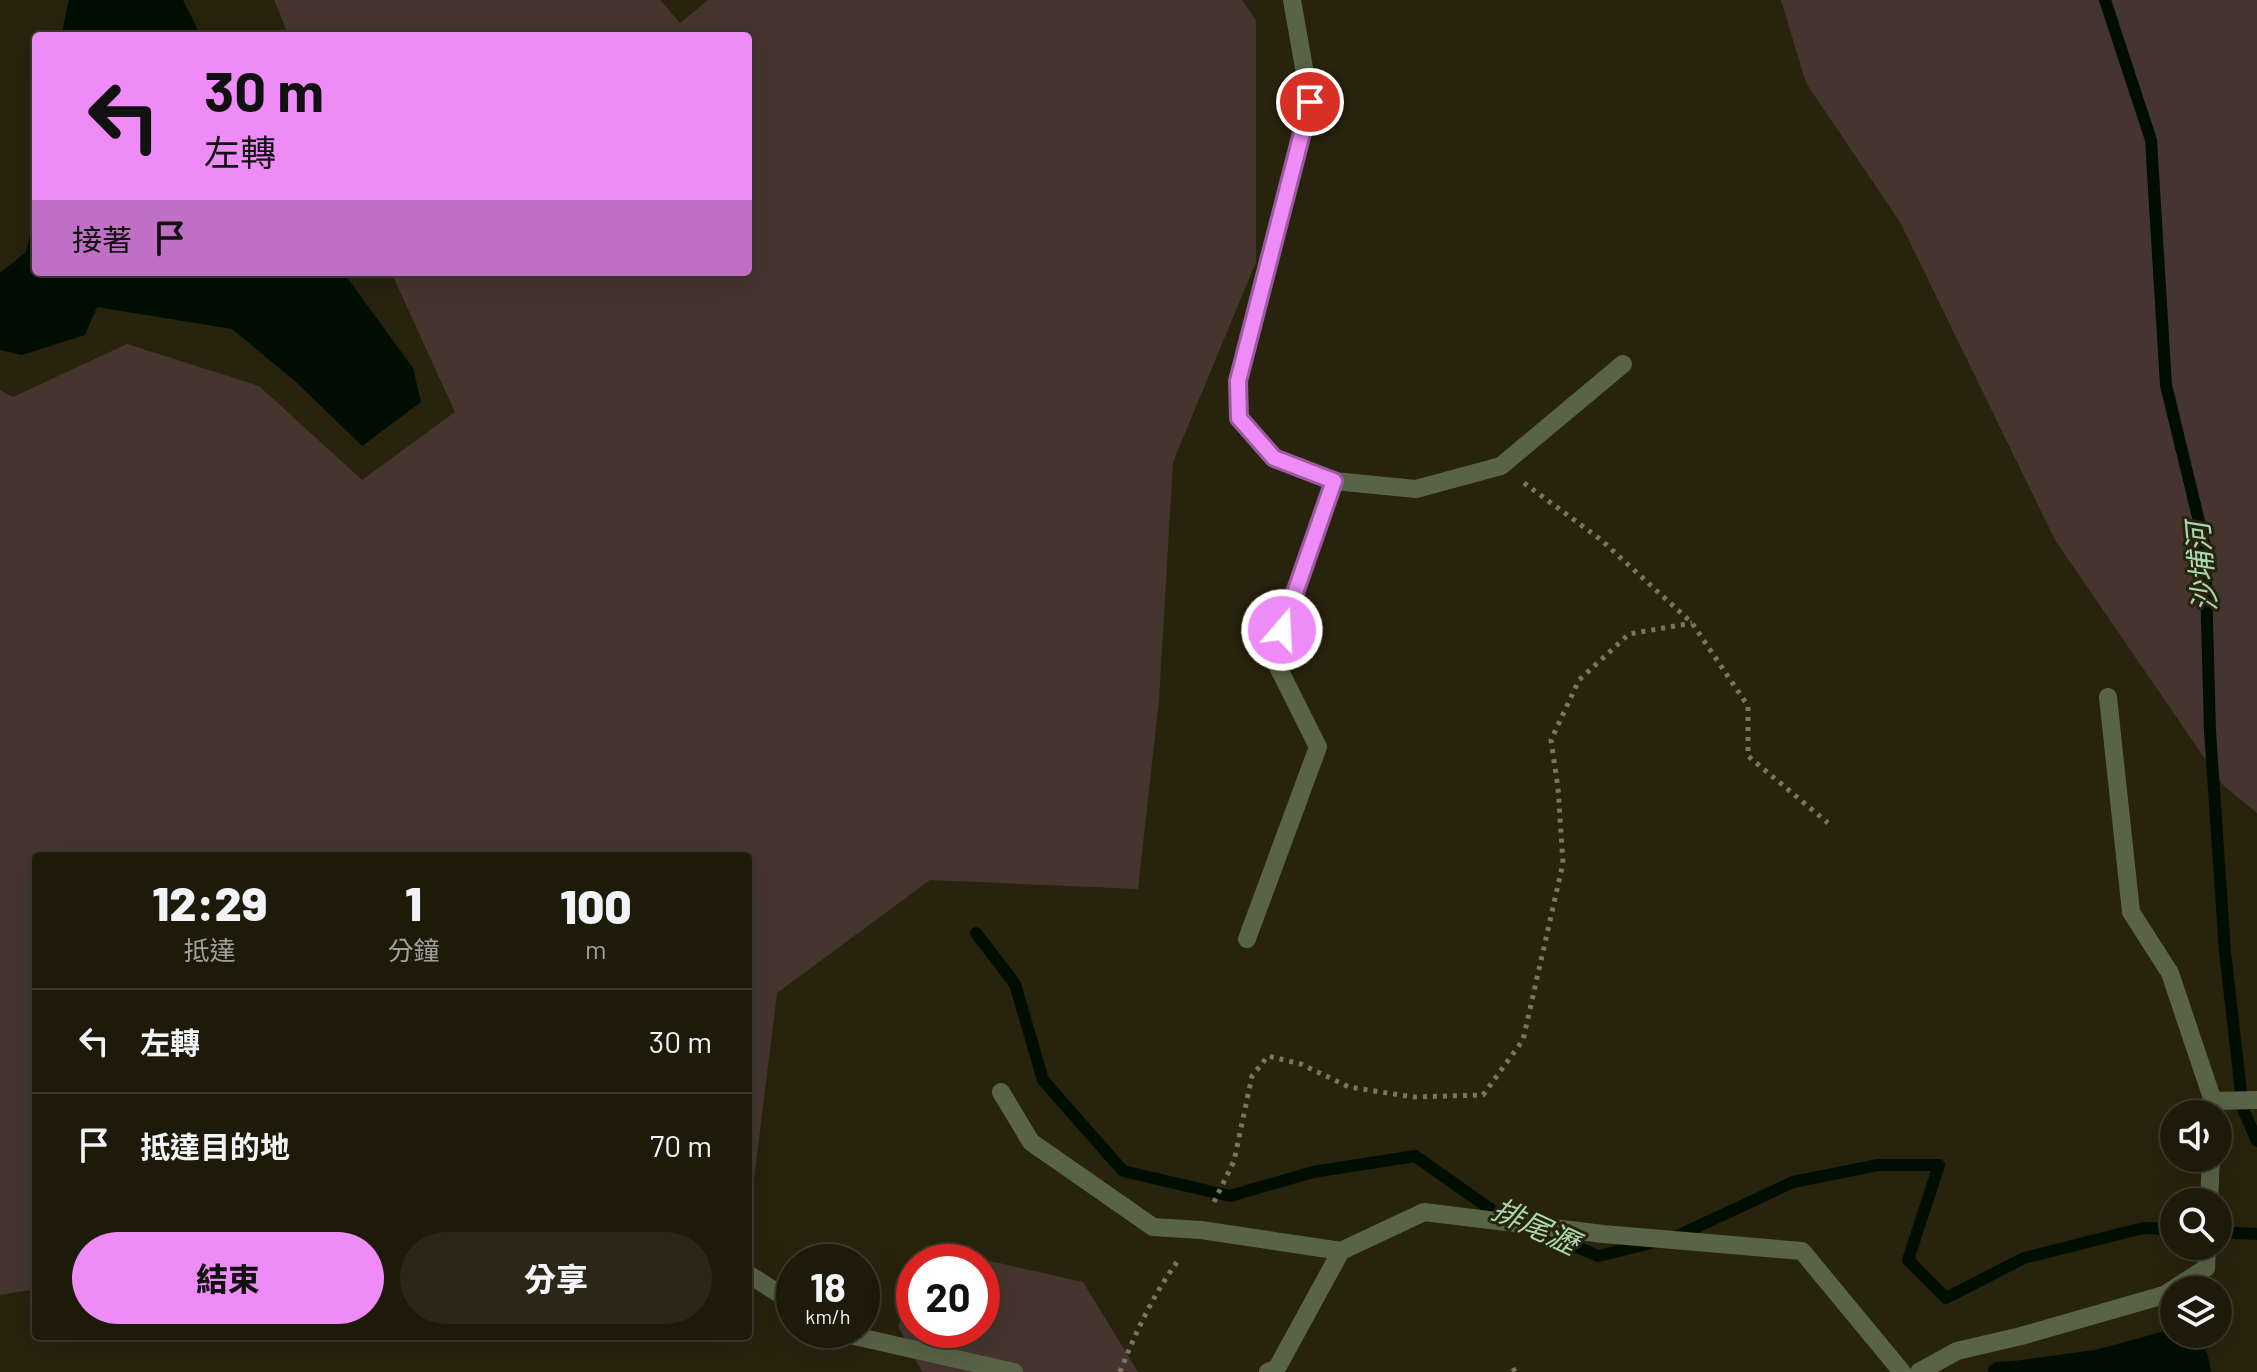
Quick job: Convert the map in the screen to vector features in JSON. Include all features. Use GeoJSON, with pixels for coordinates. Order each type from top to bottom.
{"type":"FeatureCollection","features":[{"type":"Feature","properties":{"kind":"lane"},"geometry":{"type":"LineString","coordinates":[[1292,0],[1310,102],[1238,381],[1239,418],[1274,458],[1334,481],[1416,489],[1501,466],[1623,364]]}},
{"type":"Feature","properties":{"kind":"lane"},"geometry":{"type":"LineString","coordinates":[[1247,939],[1318,747],[1273,657],[1334,481]]}},
{"type":"Feature","properties":{"kind":"lane"},"geometry":{"type":"LineString","coordinates":[[2108,697],[2131,912],[2170,973],[2210,1100]]}},
{"type":"Feature","properties":{"kind":"lane"},"geometry":{"type":"LineString","coordinates":[[1001,1092],[1031,1142],[1153,1227],[1201,1230],[1341,1251],[1424,1212],[1603,1234],[1802,1251],[1902,1372]]}},
{"type":"Feature","properties":{"kind":"lane"},"geometry":{"type":"LineString","coordinates":[[2232,1105],[2257,1100]]}},
{"type":"Feature","properties":{"kind":"lane"},"geometry":{"type":"LineString","coordinates":[[1268,1372],[1277,1368],[1341,1251]]}},
{"type":"Feature","properties":{"kind":"lane"},"geometry":{"type":"LineString","coordinates":[[1919,1372],[1957,1351],[2164,1295],[2206,1268],[2206,1260]]}},
{"type":"Feature","properties":{"kind":"lane"},"geometry":{"type":"LineString","coordinates":[[752,1277],[776,1292]]}},
{"type":"Feature","properties":{"kind":"lane"},"geometry":{"type":"LineString","coordinates":[[880,1342],[1014,1372]]}},
{"type":"Feature","properties":{"kind":"path"},"geometry":{"type":"LineString","coordinates":[[1501,466],[1600,539],[1692,623],[1748,706],[1748,756],[1828,823]]}},
{"type":"Feature","properties":{"kind":"path"},"geometry":{"type":"LineString","coordinates":[[1120,1372],[1134,1335],[1161,1284],[1201,1230],[1234,1161],[1252,1076],[1268,1056],[1301,1064],[1349,1087],[1413,1097],[1483,1095],[1523,1040],[1563,863],[1551,740],[1579,680],[1629,634],[1692,623]]}},
{"type":"Feature","properties":{"kind":"shaded area"},"geometry":{"type":"Polygon","coordinates":[[[69,0],[183,0],[199,32],[62,32],[69,0]]]}},
{"type":"Feature","properties":{"kind":"shaded area"},"geometry":{"type":"Polygon","coordinates":[[[274,0],[660,0],[680,23],[708,0],[1242,0],[1256,20],[1256,262],[1173,462],[1159,700],[1138,889],[930,880],[777,993],[752,1179],[752,852],[32,852],[32,1290],[0,1295],[0,390],[13,397],[127,344],[259,386],[362,480],[455,412],[393,276],[752,276],[752,32],[287,32],[274,0]]]}},
{"type":"Feature","properties":{"kind":"shaded area"},"geometry":{"type":"Polygon","coordinates":[[[1781,0],[2257,0],[2257,813],[2223,785],[2055,540],[1900,222],[1806,83],[1781,0]]]}},
{"type":"Feature","properties":{"kind":"shaded area"},"geometry":{"type":"Polygon","coordinates":[[[32,227],[32,276],[346,276],[413,368],[421,402],[362,446],[295,381],[232,329],[97,307],[85,335],[22,355],[0,350],[0,273],[26,252],[32,227]]]}},
{"type":"Feature","properties":{"kind":"shaded area"},"geometry":{"type":"Polygon","coordinates":[[[1000,1263],[1083,1282],[1138,1372],[922,1372],[909,1348],[1000,1348],[1000,1263]]]}},
{"type":"Feature","properties":{"kind":"shaded area"},"geometry":{"type":"Polygon","coordinates":[[[2160,1332],[2160,1348],[2204,1348],[2211,1372],[1988,1372],[1989,1366],[1996,1362],[2095,1350],[2160,1332]]]}},
{"type":"Feature","properties":{"kind":"waterway","name":"沙埔河"},"geometry":{"type":"LineString","coordinates":[[2105,0],[2151,140],[2166,385],[2205,546],[2210,731],[2225,952],[2243,1109],[2257,1141]]}},
{"type":"Feature","properties":{"kind":"waterway","name":"排尾瀝"},"geometry":{"type":"LineString","coordinates":[[976,933],[1015,984],[1043,1080],[1123,1171],[1230,1196],[1313,1172],[1415,1156],[1496,1213],[1508,1218]]}},
{"type":"Feature","properties":{"kind":"waterway","name":"排尾瀝"},"geometry":{"type":"LineString","coordinates":[[1673,1238],[1793,1182],[1878,1165],[1939,1165],[1908,1260],[1946,1298],[2024,1258],[2143,1228],[2160,1229]]}},
{"type":"Feature","properties":{"kind":"waterway","name":"排尾瀝"},"geometry":{"type":"LineString","coordinates":[[1540,1231],[1598,1256],[1655,1242]]}},
{"type":"Feature","properties":{"kind":"waterway","name":"排尾瀝"},"geometry":{"type":"LineString","coordinates":[[2232,1233],[2257,1234]]}},
{"type":"Feature","properties":{"kind":"route"},"geometry":{"type":"LineString","coordinates":[[1282,630],[1334,481],[1274,458],[1239,418],[1238,381],[1310,102]]}}]}
